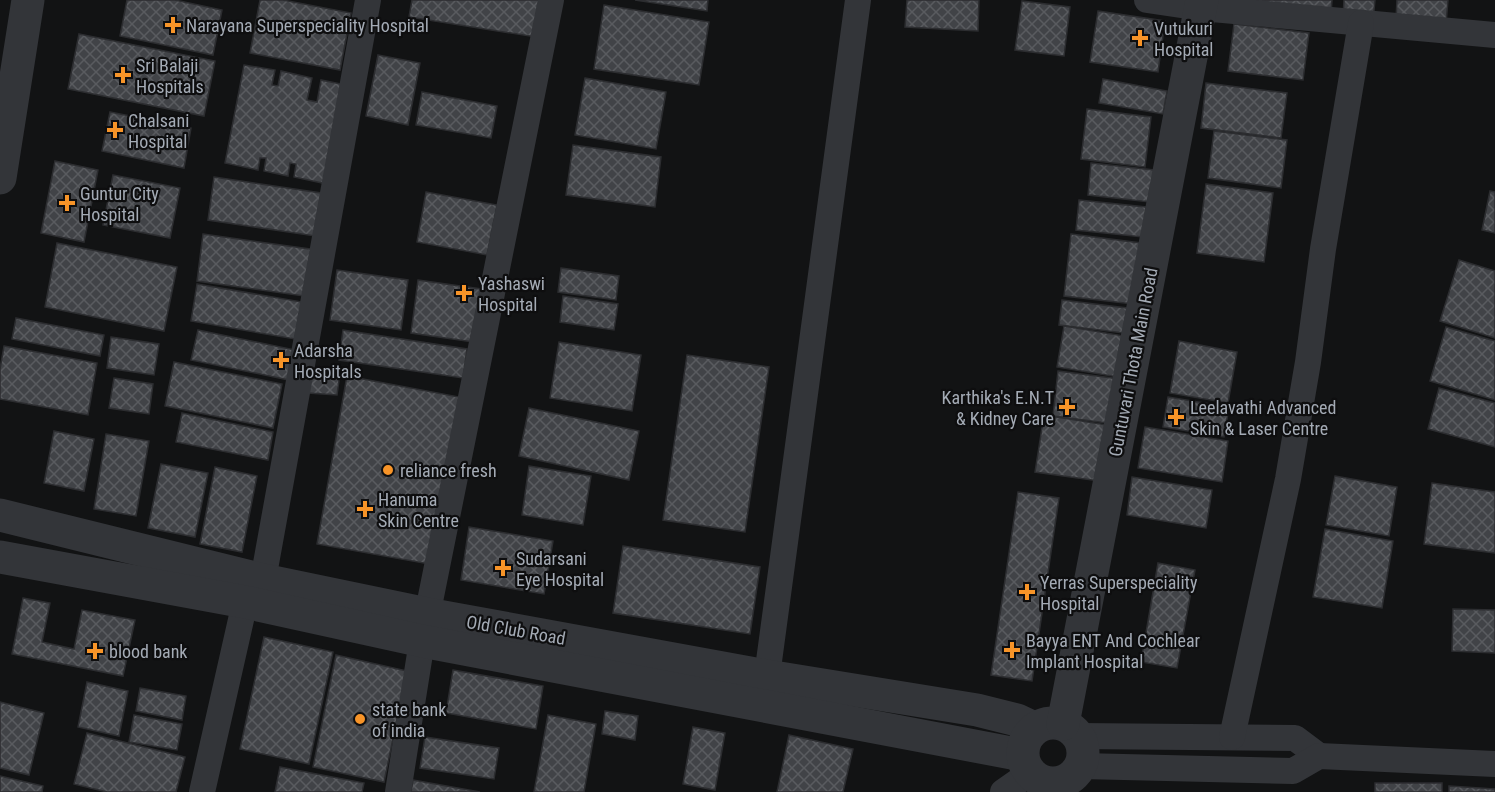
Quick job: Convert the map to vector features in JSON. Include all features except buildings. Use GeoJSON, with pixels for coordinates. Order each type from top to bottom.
{"type":"FeatureCollection","features":[{"type":"Feature","properties":{"kind":"street"},"geometry":{"type":"LineString","coordinates":[[0,178],[28,0]]}},
{"type":"Feature","properties":{"kind":"street"},"geometry":{"type":"LineString","coordinates":[[202,792],[254,591],[368,0]]}},
{"type":"Feature","properties":{"kind":"street"},"geometry":{"type":"LineString","coordinates":[[398,792],[424,628],[551,0]]}},
{"type":"Feature","properties":{"kind":"street"},"geometry":{"type":"LineString","coordinates":[[767,676],[858,0]]}},
{"type":"Feature","properties":{"kind":"street"},"geometry":{"type":"LineString","coordinates":[[1147,0],[1361,23],[1495,34]]}},
{"type":"Feature","properties":{"kind":"street","name":"Guntuvari Thota Main Road"},"geometry":{"type":"LineString","coordinates":[[1052,763],[1201,4]]}},
{"type":"Feature","properties":{"kind":"street"},"geometry":{"type":"LineString","coordinates":[[1232,737],[1288,479],[1361,23]]}},
{"type":"Feature","properties":{"kind":"street","name":"Old Club Road"},"geometry":{"type":"LineString","coordinates":[[0,515],[254,591],[1052,763]]}},
{"type":"Feature","properties":{"kind":"street","name":"Old Club Road"},"geometry":{"type":"LineString","coordinates":[[0,557],[254,591]]}},
{"type":"Feature","properties":{"kind":"street","name":"Old Club Road"},"geometry":{"type":"LineString","coordinates":[[424,628],[767,676],[977,710],[1017,720],[1052,763]]}},
{"type":"Feature","properties":{"kind":"street"},"geometry":{"type":"LineString","coordinates":[[1003,792],[1052,763],[1232,737],[1295,738],[1319,756]]}},
{"type":"Feature","properties":{"kind":"street"},"geometry":{"type":"LineString","coordinates":[[1052,763],[1293,771],[1319,756],[1495,764]]}},
{"type":"Feature","properties":{"kind":"place","name":"Narayana Superspeciality Hospital"},"geometry":{"type":"Point","coordinates":[173,25]}},
{"type":"Feature","properties":{"kind":"place","name":"Vutukuri Hospital"},"geometry":{"type":"Point","coordinates":[1140,38]}},
{"type":"Feature","properties":{"kind":"place","name":"Sri Balaji Hospitals"},"geometry":{"type":"Point","coordinates":[123,75]}},
{"type":"Feature","properties":{"kind":"place","name":"Chalsani Hospital"},"geometry":{"type":"Point","coordinates":[115,130]}},
{"type":"Feature","properties":{"kind":"place","name":"Guntur City Hospital"},"geometry":{"type":"Point","coordinates":[67,203]}},
{"type":"Feature","properties":{"kind":"place","name":"Yashaswi Hospital"},"geometry":{"type":"Point","coordinates":[464,293]}},
{"type":"Feature","properties":{"kind":"place","name":"Adarsha Hospitals"},"geometry":{"type":"Point","coordinates":[281,360]}},
{"type":"Feature","properties":{"kind":"place","name":"Karthika's E.N.T & Kidney Care"},"geometry":{"type":"Point","coordinates":[1067,407]}},
{"type":"Feature","properties":{"kind":"place","name":"Leelavathi Advanced Skin & Laser Centre"},"geometry":{"type":"Point","coordinates":[1176,417]}},
{"type":"Feature","properties":{"kind":"place","name":"reliance fresh"},"geometry":{"type":"Point","coordinates":[388,470]}},
{"type":"Feature","properties":{"kind":"place","name":"Hanuma Skin Centre"},"geometry":{"type":"Point","coordinates":[365,509]}},
{"type":"Feature","properties":{"kind":"place","name":"Sudarsani Eye Hospital"},"geometry":{"type":"Point","coordinates":[503,568]}},
{"type":"Feature","properties":{"kind":"place","name":"Yerras Superspeciality Hospital"},"geometry":{"type":"Point","coordinates":[1027,592]}},
{"type":"Feature","properties":{"kind":"place","name":"Bayya ENT And Cochlear Implant Hospital"},"geometry":{"type":"Point","coordinates":[1012,650]}},
{"type":"Feature","properties":{"kind":"place","name":"blood bank"},"geometry":{"type":"Point","coordinates":[95,651]}},
{"type":"Feature","properties":{"kind":"place","name":"state bank of india"},"geometry":{"type":"Point","coordinates":[360,719]}}]}
